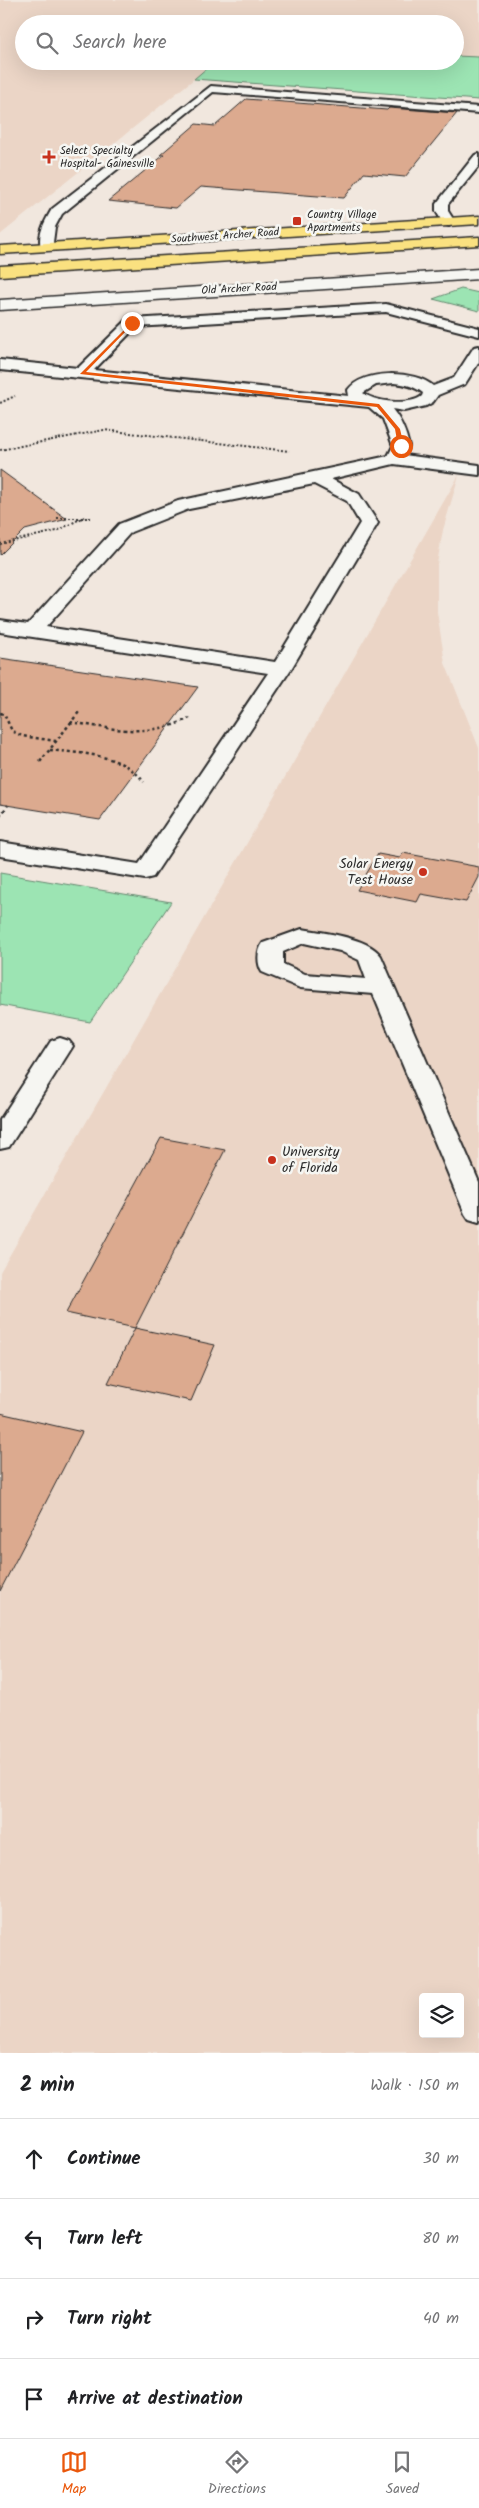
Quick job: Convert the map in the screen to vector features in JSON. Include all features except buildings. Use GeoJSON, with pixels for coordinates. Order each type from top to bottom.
{"type":"FeatureCollection","features":[{"type":"Feature","properties":{"kind":"main road","name":"Southwest Archer Road"},"geometry":{"type":"LineString","coordinates":[[0,250],[479,220]]}},
{"type":"Feature","properties":{"kind":"main road","name":"Southwest Archer Road"},"geometry":{"type":"LineString","coordinates":[[0,271],[479,241]]}},
{"type":"Feature","properties":{"kind":"main road"},"geometry":{"type":"LineString","coordinates":[[0,271],[46,247]]}},
{"type":"Feature","properties":{"kind":"street","name":"Old Archer Road"},"geometry":{"type":"LineString","coordinates":[[0,305],[479,274]]}},
{"type":"Feature","properties":{"kind":"lane"},"geometry":{"type":"LineString","coordinates":[[46,247],[48,227],[57,212],[211,89],[479,110]]}},
{"type":"Feature","properties":{"kind":"lane"},"geometry":{"type":"LineString","coordinates":[[449,222],[442,211],[442,204],[479,158]]}},
{"type":"Feature","properties":{"kind":"lane"},"geometry":{"type":"LineString","coordinates":[[82,373],[132,323],[386,308],[479,332]]}},
{"type":"Feature","properties":{"kind":"lane"},"geometry":{"type":"LineString","coordinates":[[431,392],[460,381],[479,350]]}},
{"type":"Feature","properties":{"kind":"lane"},"geometry":{"type":"LineString","coordinates":[[0,365],[379,406],[416,405],[429,399],[431,392]]}},
{"type":"Feature","properties":{"kind":"lane"},"geometry":{"type":"LineString","coordinates":[[397,452],[397,429],[379,406],[360,399],[355,393],[356,390],[372,382],[391,380],[422,385],[431,392]]}},
{"type":"Feature","properties":{"kind":"lane"},"geometry":{"type":"LineString","coordinates":[[397,452],[479,470]]}},
{"type":"Feature","properties":{"kind":"lane"},"geometry":{"type":"LineString","coordinates":[[32,631],[124,528],[184,505],[316,478],[397,452],[470,452]]}},
{"type":"Feature","properties":{"kind":"lane"},"geometry":{"type":"LineString","coordinates":[[0,849],[145,872],[281,669],[369,523],[353,498],[316,478]]}},
{"type":"Feature","properties":{"kind":"lane"},"geometry":{"type":"LineString","coordinates":[[0,626],[281,669]]}},
{"type":"Feature","properties":{"kind":"lane"},"geometry":{"type":"LineString","coordinates":[[382,987],[479,1214]]}},
{"type":"Feature","properties":{"kind":"lane"},"geometry":{"type":"LineString","coordinates":[[0,1141],[60,1046]]}},
{"type":"Feature","properties":{"kind":"path"},"geometry":{"type":"LineString","coordinates":[[0,450],[104,430],[290,451]]}},
{"type":"Feature","properties":{"kind":"path"},"geometry":{"type":"LineString","coordinates":[[57,518],[84,517],[93,519]]}},
{"type":"Feature","properties":{"kind":"path"},"geometry":{"type":"LineString","coordinates":[[0,544],[56,530],[79,522],[84,517]]}},
{"type":"Feature","properties":{"kind":"path"},"geometry":{"type":"LineString","coordinates":[[40,762],[79,712]]}},
{"type":"Feature","properties":{"kind":"path"},"geometry":{"type":"LineString","coordinates":[[0,713],[4,714],[12,731],[17,734],[56,741]]}},
{"type":"Feature","properties":{"kind":"path"},"geometry":{"type":"LineString","coordinates":[[70,722],[145,732],[175,727],[190,718]]}},
{"type":"Feature","properties":{"kind":"path"},"geometry":{"type":"LineString","coordinates":[[50,750],[103,758],[125,764],[139,772],[144,782]]}},
{"type":"Feature","properties":{"kind":"path"},"geometry":{"type":"LineString","coordinates":[[1,814],[8,805]]}},
{"type":"Feature","properties":{"kind":"shaded area"},"geometry":{"type":"Polygon","coordinates":[[[0,0],[479,0],[479,100],[194,79],[0,235],[0,0]]]}},
{"type":"Feature","properties":{"kind":"shaded area","name":"University of Florida"},"geometry":{"type":"Polygon","coordinates":[[[459,475],[443,530],[437,564],[437,612],[445,663],[479,748],[479,2053],[0,2053],[0,1272],[459,475]]]}},
{"type":"Feature","properties":{"kind":"green space"},"geometry":{"type":"Polygon","coordinates":[[[464,56],[479,57],[479,100],[194,79],[204,70],[464,70],[464,56]]]}},
{"type":"Feature","properties":{"kind":"green space"},"geometry":{"type":"Polygon","coordinates":[[[461,289],[479,293],[479,311],[433,299],[461,289]]]}},
{"type":"Feature","properties":{"kind":"green space"},"geometry":{"type":"Polygon","coordinates":[[[0,873],[171,902],[90,1022],[0,1005],[0,873]]]}},
{"type":"Feature","properties":{"kind":"place","name":"Select Specialty Hospital- Gainesville"},"geometry":{"type":"Point","coordinates":[49,157]}},
{"type":"Feature","properties":{"kind":"place","name":"Country Village Apartments"},"geometry":{"type":"Point","coordinates":[297,221]}},
{"type":"Feature","properties":{"kind":"place","name":"Solar Energy Test House"},"geometry":{"type":"Point","coordinates":[423,872]}},
{"type":"Feature","properties":{"kind":"place","name":"University of Florida"},"geometry":{"type":"Point","coordinates":[272,1160]}},
{"type":"Feature","properties":{"kind":"route"},"geometry":{"type":"LineString","coordinates":[[132,323],[82,373],[379,406],[397,429],[401,446]]}}]}
